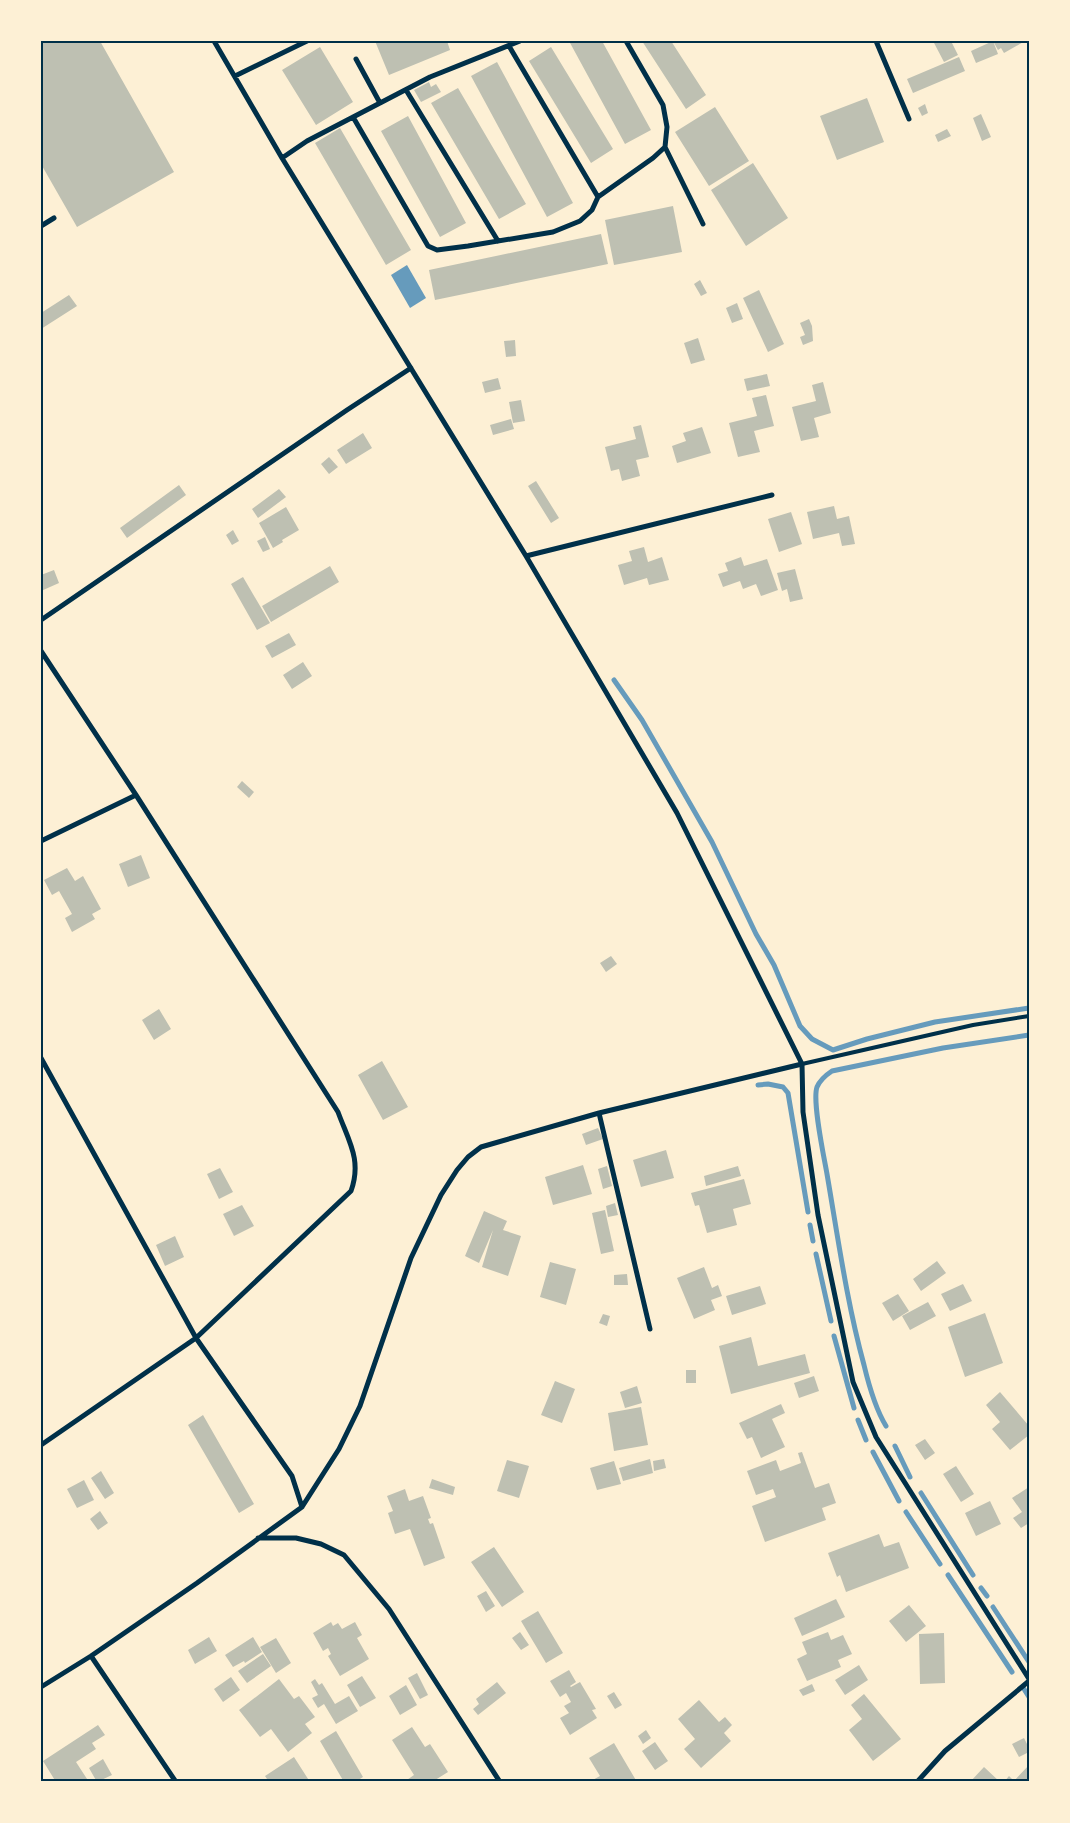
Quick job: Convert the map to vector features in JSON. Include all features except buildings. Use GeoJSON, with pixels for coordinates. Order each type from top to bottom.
{"type":"FeatureCollection","features":[{"type":"Feature","properties":{"kind":"street"},"geometry":{"type":"LineString","coordinates":[[214,41],[282,158],[526,556],[677,813],[802,1064],[802,1112],[818,1215],[853,1382],[876,1437],[1029,1680],[945,1751],[917,1782]]}},
{"type":"Feature","properties":{"kind":"street"},"geometry":{"type":"LineString","coordinates":[[235,76],[307,41]]}},
{"type":"Feature","properties":{"kind":"street"},"geometry":{"type":"LineString","coordinates":[[282,158],[307,141],[430,77],[520,41]]}},
{"type":"Feature","properties":{"kind":"street"},"geometry":{"type":"LineString","coordinates":[[626,41],[662,105],[667,127],[665,147],[703,224]]}},
{"type":"Feature","properties":{"kind":"street"},"geometry":{"type":"LineString","coordinates":[[876,41],[909,119]]}},
{"type":"Feature","properties":{"kind":"street"},"geometry":{"type":"LineString","coordinates":[[509,46],[598,197]]}},
{"type":"Feature","properties":{"kind":"street"},"geometry":{"type":"LineString","coordinates":[[356,59],[380,103]]}},
{"type":"Feature","properties":{"kind":"street"},"geometry":{"type":"LineString","coordinates":[[406,90],[498,241]]}},
{"type":"Feature","properties":{"kind":"street"},"geometry":{"type":"LineString","coordinates":[[352,117],[428,246],[437,250],[553,232],[580,221],[592,210],[598,197],[653,158],[665,147]]}},
{"type":"Feature","properties":{"kind":"street"},"geometry":{"type":"LineString","coordinates":[[41,226],[54,218]]}},
{"type":"Feature","properties":{"kind":"street"},"geometry":{"type":"LineString","coordinates":[[41,620],[411,368]]}},
{"type":"Feature","properties":{"kind":"street"},"geometry":{"type":"LineString","coordinates":[[526,556],[772,495]]}},
{"type":"Feature","properties":{"kind":"street"},"geometry":{"type":"LineString","coordinates":[[41,651],[136,794],[338,1112],[356,1163],[351,1192],[196,1338],[41,1445]]}},
{"type":"Feature","properties":{"kind":"street"},"geometry":{"type":"LineString","coordinates":[[41,841],[136,794]]}},
{"type":"Feature","properties":{"kind":"street"},"geometry":{"type":"LineString","coordinates":[[41,1058],[196,1338],[292,1476],[302,1507]]}},
{"type":"Feature","properties":{"kind":"street"},"geometry":{"type":"LineString","coordinates":[[41,1687],[91,1656],[197,1583],[302,1507],[339,1449],[360,1406],[411,1258],[441,1195],[456,1170],[468,1157],[481,1147],[599,1113],[802,1064]]}},
{"type":"Feature","properties":{"kind":"street"},"geometry":{"type":"LineString","coordinates":[[599,1113],[650,1328]]}},
{"type":"Feature","properties":{"kind":"street"},"geometry":{"type":"LineString","coordinates":[[258,1538],[296,1538],[321,1544],[344,1555],[389,1609],[500,1782]]}},
{"type":"Feature","properties":{"kind":"street"},"geometry":{"type":"LineString","coordinates":[[91,1656],[176,1782]]}},
{"type":"Feature","properties":{"kind":"lane"},"geometry":{"type":"LineString","coordinates":[[802,1064],[973,1025],[1029,1016]]}},
{"type":"Feature","properties":{"kind":"water"},"geometry":{"type":"Polygon","coordinates":[[[407,265],[426,298],[410,308],[391,275],[407,265]]]}},
{"type":"Feature","properties":{"kind":"waterway"},"geometry":{"type":"LineString","coordinates":[[614,680],[642,720],[712,842],[756,934],[774,965],[800,1026],[812,1039],[833,1050],[867,1039],[935,1022],[1029,1008]]}},
{"type":"Feature","properties":{"kind":"waterway"},"geometry":{"type":"LineString","coordinates":[[886,1426],[870,1389],[848,1294],[819,1129],[816,1104],[817,1087],[823,1078],[832,1071],[943,1048],[1029,1035]]}},
{"type":"Feature","properties":{"kind":"waterway"},"geometry":{"type":"LineString","coordinates":[[758,1085],[768,1084],[783,1087],[788,1093],[808,1212]]}},
{"type":"Feature","properties":{"kind":"waterway"},"geometry":{"type":"LineString","coordinates":[[810,1225],[813,1241]]}},
{"type":"Feature","properties":{"kind":"waterway"},"geometry":{"type":"LineString","coordinates":[[816,1254],[831,1321]]}},
{"type":"Feature","properties":{"kind":"waterway"},"geometry":{"type":"LineString","coordinates":[[834,1336],[854,1408]]}},
{"type":"Feature","properties":{"kind":"waterway"},"geometry":{"type":"LineString","coordinates":[[858,1420],[866,1440]]}},
{"type":"Feature","properties":{"kind":"waterway"},"geometry":{"type":"LineString","coordinates":[[895,1446],[910,1477]]}},
{"type":"Feature","properties":{"kind":"waterway"},"geometry":{"type":"LineString","coordinates":[[873,1452],[899,1501]]}},
{"type":"Feature","properties":{"kind":"waterway"},"geometry":{"type":"LineString","coordinates":[[921,1493],[973,1575]]}},
{"type":"Feature","properties":{"kind":"waterway"},"geometry":{"type":"LineString","coordinates":[[906,1512],[940,1564]]}},
{"type":"Feature","properties":{"kind":"waterway"},"geometry":{"type":"LineString","coordinates":[[948,1575],[1012,1672]]}},
{"type":"Feature","properties":{"kind":"waterway"},"geometry":{"type":"LineString","coordinates":[[981,1588],[987,1596]]}},
{"type":"Feature","properties":{"kind":"waterway"},"geometry":{"type":"LineString","coordinates":[[993,1607],[1029,1662]]}},
{"type":"Feature","properties":{"kind":"waterway"},"geometry":{"type":"LineString","coordinates":[[1024,1689],[1029,1697]]}}]}
